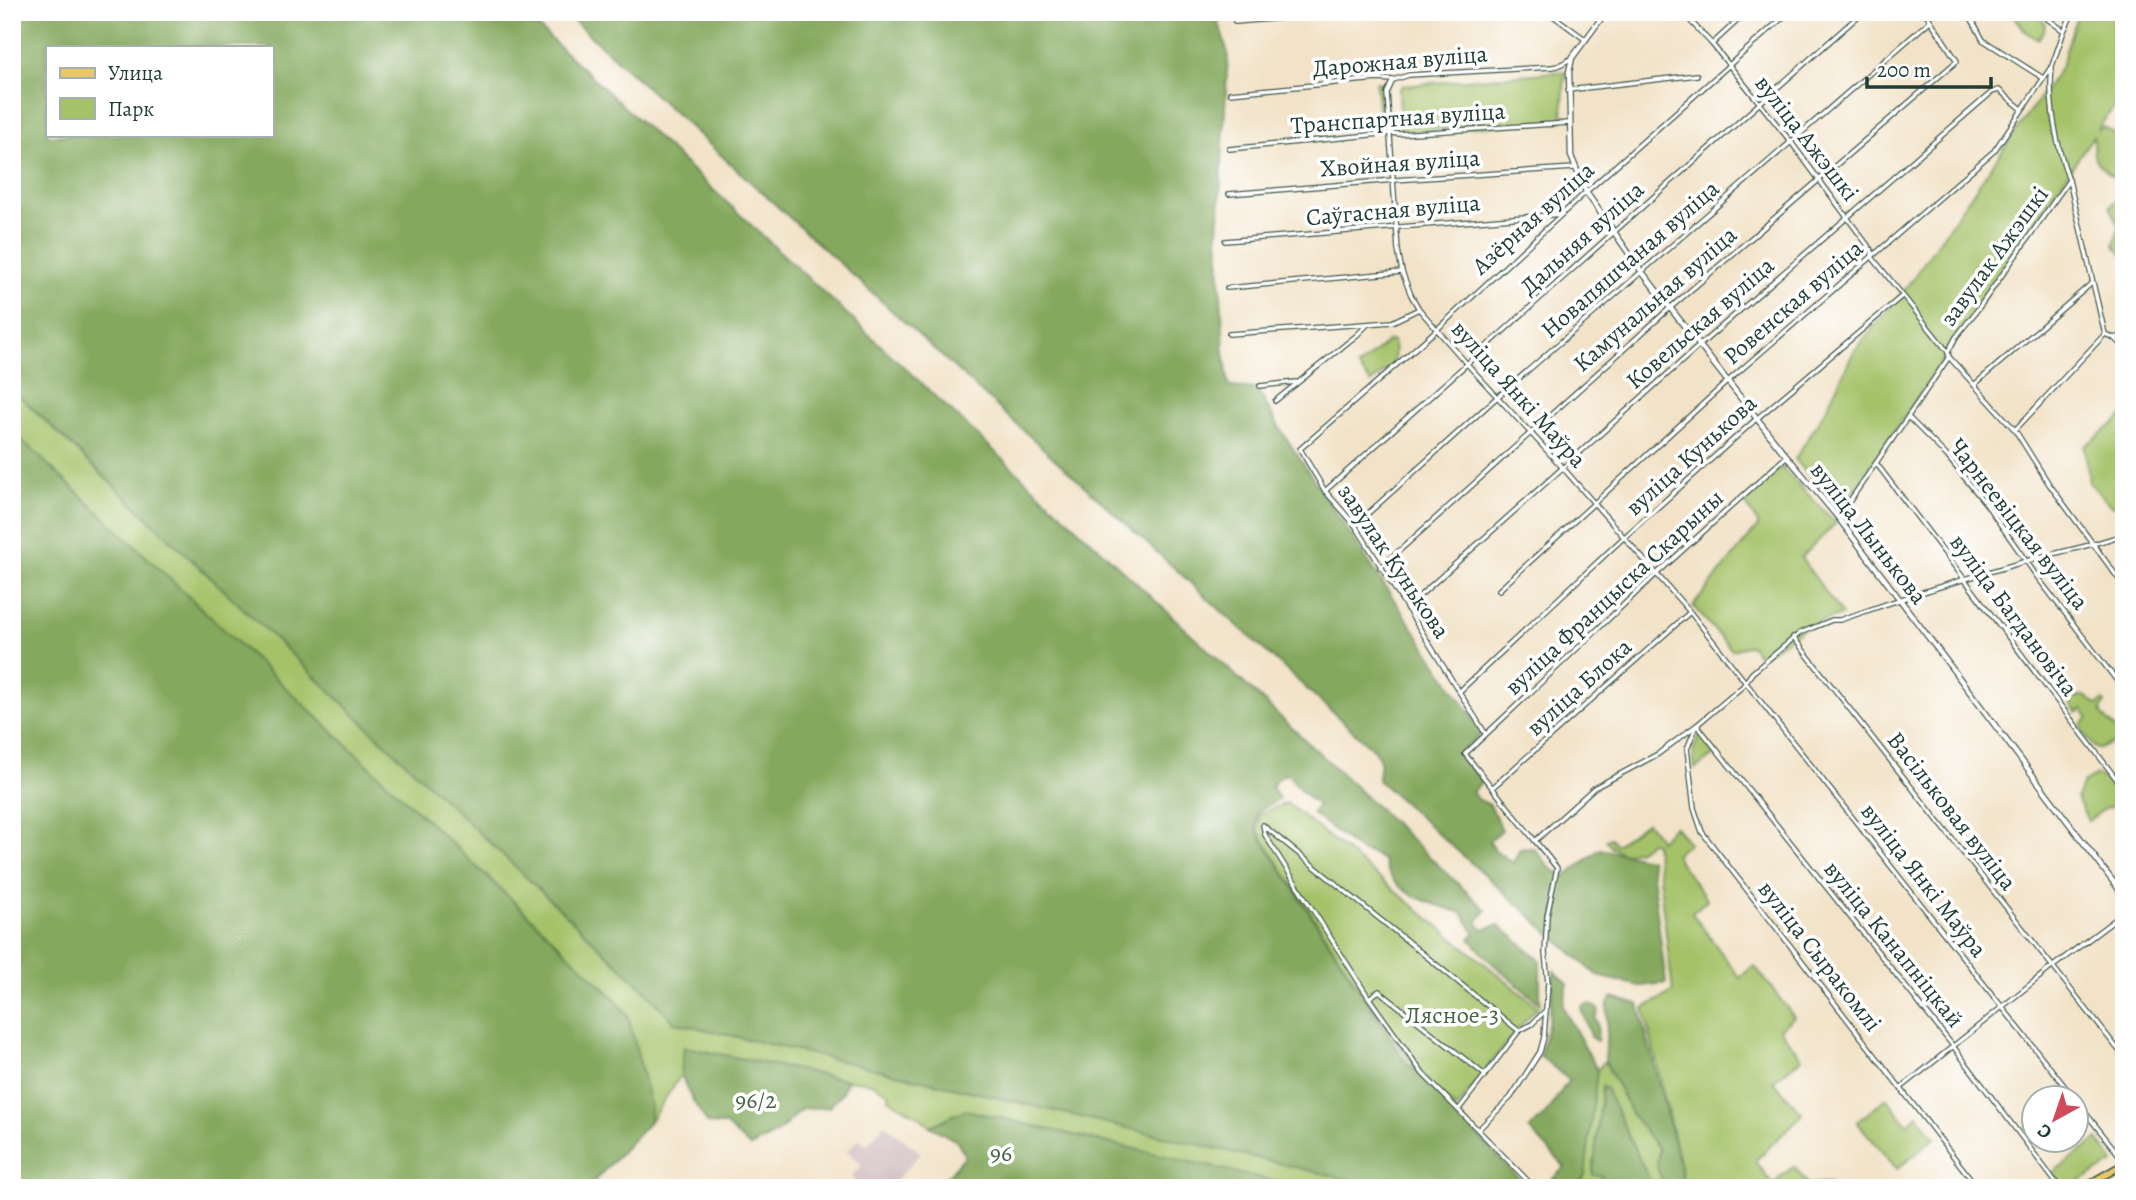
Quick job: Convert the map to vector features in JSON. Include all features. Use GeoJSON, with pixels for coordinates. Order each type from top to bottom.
{"type":"FeatureCollection","features":[{"type":"Feature","properties":{"kind":"main road"},"geometry":{"type":"LineString","coordinates":[[2082,1188],[2124,1163]]}},
{"type":"Feature","properties":{"kind":"street"},"geometry":{"type":"LineString","coordinates":[[1234,12],[1235,22],[1357,12]]}},
{"type":"Feature","properties":{"kind":"street"},"geometry":{"type":"LineString","coordinates":[[1548,12],[1586,40]]}},
{"type":"Feature","properties":{"kind":"street"},"geometry":{"type":"LineString","coordinates":[[1572,58],[1606,12]]}},
{"type":"Feature","properties":{"kind":"street"},"geometry":{"type":"LineString","coordinates":[[1712,44],[1747,12]]}},
{"type":"Feature","properties":{"kind":"street","name":"Азёрная вуліца"},"geometry":{"type":"LineString","coordinates":[[1300,449],[1789,12]]}},
{"type":"Feature","properties":{"kind":"street","name":"Дальняя вуліца"},"geometry":{"type":"LineString","coordinates":[[1325,491],[1863,12]]}},
{"type":"Feature","properties":{"kind":"street","name":"Новапяшчаная вуліца"},"geometry":{"type":"LineString","coordinates":[[1355,525],[1791,142],[1933,12]]}},
{"type":"Feature","properties":{"kind":"street"},"geometry":{"type":"LineString","coordinates":[[1968,12],[1983,40],[2043,78]]}},
{"type":"Feature","properties":{"kind":"street"},"geometry":{"type":"LineString","coordinates":[[2038,12],[2064,31]]}},
{"type":"Feature","properties":{"kind":"street","name":"Ровенская вуліца"},"geometry":{"type":"LineString","coordinates":[[1499,590],[1728,381],[1994,151],[2052,66],[2073,12]]}},
{"type":"Feature","properties":{"kind":"street"},"geometry":{"type":"LineString","coordinates":[[2115,12],[2124,38]]}},
{"type":"Feature","properties":{"kind":"street","name":"вуліца Ажэшкі"},"geometry":{"type":"LineString","coordinates":[[1685,13],[1821,180],[1872,251],[1872,257],[1902,296],[1974,385],[2015,430],[2049,484],[2124,586]]}},
{"type":"Feature","properties":{"kind":"street","name":"Камунальная вуліца"},"geometry":{"type":"LineString","coordinates":[[1380,568],[1670,308],[1957,61],[1927,17]]}},
{"type":"Feature","properties":{"kind":"street","name":"Дарожная вуліца"},"geometry":{"type":"LineString","coordinates":[[1230,93],[1377,79],[1393,80],[1409,75],[1558,66],[1572,58]]}},
{"type":"Feature","properties":{"kind":"street","name":"вуліца Лынькова"},"geometry":{"type":"LineString","coordinates":[[1572,58],[1568,90],[1571,156],[1586,192],[1642,272],[1838,518],[2124,896]]}},
{"type":"Feature","properties":{"kind":"street","name":"завулак Ажэшкі"},"geometry":{"type":"LineString","coordinates":[[2052,66],[2051,101],[2060,157],[2069,180],[2105,334]]}},
{"type":"Feature","properties":{"kind":"street"},"geometry":{"type":"LineString","coordinates":[[1568,90],[1697,75]]}},
{"type":"Feature","properties":{"kind":"street","name":"вуліца Янкі Маўра"},"geometry":{"type":"LineString","coordinates":[[1393,80],[1387,93],[1396,228],[1402,272],[1410,295],[1419,309],[1690,612],[2062,1084]]}},
{"type":"Feature","properties":{"kind":"street","name":"Ковельская вуліца"},"geometry":{"type":"LineString","coordinates":[[1406,608],[1700,345],[1992,92],[1999,90],[2022,109]]}},
{"type":"Feature","properties":{"kind":"street","name":"Транспартная вуліца"},"geometry":{"type":"LineString","coordinates":[[1230,149],[1390,133],[1569,123]]}},
{"type":"Feature","properties":{"kind":"street","name":"Хвойная вуліца"},"geometry":{"type":"LineString","coordinates":[[1229,194],[1574,168]]}},
{"type":"Feature","properties":{"kind":"street","name":"завулак Ажэшкі"},"geometry":{"type":"LineString","coordinates":[[1948,354],[1956,337],[2069,180]]}},
{"type":"Feature","properties":{"kind":"street","name":"Саўгасная вуліца"},"geometry":{"type":"LineString","coordinates":[[1225,241],[1564,213]]}},
{"type":"Feature","properties":{"kind":"street"},"geometry":{"type":"LineString","coordinates":[[1227,288],[1402,272]]}},
{"type":"Feature","properties":{"kind":"street"},"geometry":{"type":"LineString","coordinates":[[1974,385],[2092,284]]}},
{"type":"Feature","properties":{"kind":"street","name":"вуліца Кунькова"},"geometry":{"type":"LineString","coordinates":[[1460,691],[1757,418],[1902,296]]}},
{"type":"Feature","properties":{"kind":"street"},"geometry":{"type":"LineString","coordinates":[[1229,334],[1392,322],[1419,309]]}},
{"type":"Feature","properties":{"kind":"street"},"geometry":{"type":"LineString","coordinates":[[1275,401],[1367,325]]}},
{"type":"Feature","properties":{"kind":"street"},"geometry":{"type":"LineString","coordinates":[[2015,430],[2105,334],[2114,338],[2124,348]]}},
{"type":"Feature","properties":{"kind":"street"},"geometry":{"type":"LineString","coordinates":[[2114,338],[2124,335]]}},
{"type":"Feature","properties":{"kind":"street"},"geometry":{"type":"LineString","coordinates":[[1838,518],[1948,354]]}},
{"type":"Feature","properties":{"kind":"street"},"geometry":{"type":"LineString","coordinates":[[1260,386],[1298,382]]}},
{"type":"Feature","properties":{"kind":"street","name":"Чарнеевіцкая вуліца"},"geometry":{"type":"LineString","coordinates":[[1908,416],[1947,456],[1986,504],[2124,690]]}},
{"type":"Feature","properties":{"kind":"street","name":"завулак Кунькова"},"geometry":{"type":"LineString","coordinates":[[1300,449],[1325,491],[1355,525],[1485,733]]}},
{"type":"Feature","properties":{"kind":"street","name":"вуліца Францыска Скарыны"},"geometry":{"type":"LineString","coordinates":[[1492,788],[1465,754],[1657,573],[1787,456]]}},
{"type":"Feature","properties":{"kind":"street","name":"вуліца Багдановіча"},"geometry":{"type":"LineString","coordinates":[[1876,463],[2124,789]]}},
{"type":"Feature","properties":{"kind":"street"},"geometry":{"type":"LineString","coordinates":[[1535,841],[1594,788],[1658,754],[1697,725],[1793,637],[1807,629],[1965,579],[2124,534]]}},
{"type":"Feature","properties":{"kind":"street","name":"вуліца Блока"},"geometry":{"type":"LineString","coordinates":[[1492,788],[1690,612]]}},
{"type":"Feature","properties":{"kind":"street","name":"Васільковая вуліца"},"geometry":{"type":"LineString","coordinates":[[1793,637],[2124,1058]]}},
{"type":"Feature","properties":{"kind":"street","name":"вуліца Канапніцкай"},"geometry":{"type":"LineString","coordinates":[[1697,725],[1953,1046],[2060,1188]]}},
{"type":"Feature","properties":{"kind":"street","name":"вуліца Сыракомлі"},"geometry":{"type":"LineString","coordinates":[[1697,725],[1687,749],[1694,808],[1702,832],[1978,1188]]}},
{"type":"Feature","properties":{"kind":"street"},"geometry":{"type":"LineString","coordinates":[[1479,1129],[1511,1097],[1540,1052],[1544,1037],[1548,983],[1545,953],[1547,916],[1557,869],[1492,788]]}},
{"type":"Feature","properties":{"kind":"street"},"geometry":{"type":"LineString","coordinates":[[1519,1031],[1263,825],[1265,835],[1369,998],[1423,1074],[1535,1188]]}},
{"type":"Feature","properties":{"kind":"street"},"geometry":{"type":"LineString","coordinates":[[1900,1088],[2124,913]]}},
{"type":"Feature","properties":{"kind":"street"},"geometry":{"type":"LineString","coordinates":[[1369,998],[1379,991],[1485,1075]]}},
{"type":"Feature","properties":{"kind":"street"},"geometry":{"type":"LineString","coordinates":[[1459,1109],[1519,1031],[1532,1024],[1546,1010]]}},
{"type":"Feature","properties":{"kind":"street","name":"вуліца Янкі Маўра"},"geometry":{"type":"LineString","coordinates":[[2090,1119],[2124,1163]]}},
{"type":"Feature","properties":{"kind":"shaded area"},"geometry":{"type":"Polygon","coordinates":[[[884,1124],[921,1153],[889,1188],[863,1188],[851,1177],[862,1165],[847,1151],[859,1139],[867,1145],[884,1124]]]}},
{"type":"Feature","properties":{"kind":"green space"},"geometry":{"type":"Polygon","coordinates":[[[12,12],[522,12],[1486,910],[1477,922],[1482,929],[1499,925],[1540,960],[1540,1004],[1491,962],[1470,939],[1475,933],[1462,913],[1426,901],[1404,890],[1388,872],[1383,860],[1360,851],[1312,813],[1318,805],[1301,790],[1288,773],[1276,780],[1272,787],[1279,799],[1257,812],[1256,830],[1405,1060],[1528,1188],[1385,1188],[674,1022],[643,988],[12,389],[12,12]]]}},
{"type":"Feature","properties":{"kind":"green space"},"geometry":{"type":"Polygon","coordinates":[[[564,12],[1216,12],[1228,54],[1218,235],[1224,352],[1229,387],[1257,389],[1282,432],[1483,733],[1459,753],[1483,782],[1472,792],[1477,799],[1490,805],[1502,830],[1489,841],[1495,850],[1513,863],[1520,849],[1534,848],[1552,870],[1566,876],[1600,849],[1650,859],[1666,983],[1640,986],[1598,976],[1378,780],[1380,759],[1374,750],[564,12]]]}},
{"type":"Feature","properties":{"kind":"green space"},"geometry":{"type":"Polygon","coordinates":[[[2002,12],[2035,12],[2045,23],[2044,31],[2038,39],[2033,37],[2014,16],[2002,12]]]}},
{"type":"Feature","properties":{"kind":"green space"},"geometry":{"type":"Polygon","coordinates":[[[2078,12],[2124,12],[2124,93],[2097,130],[2103,127],[2124,143],[2124,256],[2114,245],[2119,227],[2110,206],[2118,199],[2118,181],[2097,163],[2093,136],[1839,513],[1795,459],[1827,407],[1854,351],[1906,288],[2061,67],[2078,12]]]}},
{"type":"Feature","properties":{"kind":"green space"},"geometry":{"type":"Polygon","coordinates":[[[1565,71],[1562,121],[1401,132],[1399,90],[1402,86],[1565,71]]]}},
{"type":"Feature","properties":{"kind":"green space"},"geometry":{"type":"Polygon","coordinates":[[[1376,82],[1385,86],[1387,130],[1380,131],[1376,82]]]}},
{"type":"Feature","properties":{"kind":"green space"},"geometry":{"type":"Polygon","coordinates":[[[1388,341],[1393,341],[1393,365],[1371,383],[1358,367],[1388,341]]]}},
{"type":"Feature","properties":{"kind":"green space"},"geometry":{"type":"Polygon","coordinates":[[[12,389],[643,988],[674,1022],[1385,1188],[1303,1188],[965,1110],[930,1126],[889,1099],[889,1093],[871,1083],[685,1047],[681,1075],[650,1121],[650,1105],[628,1016],[616,1000],[12,431],[12,389]]]}},
{"type":"Feature","properties":{"kind":"green space"},"geometry":{"type":"Polygon","coordinates":[[[2124,416],[2124,506],[2111,506],[2089,482],[2085,446],[2124,416]]]}},
{"type":"Feature","properties":{"kind":"green space"},"geometry":{"type":"Polygon","coordinates":[[[12,431],[616,1000],[628,1016],[650,1105],[650,1121],[588,1188],[12,1188],[12,431]]]}},
{"type":"Feature","properties":{"kind":"green space"},"geometry":{"type":"Polygon","coordinates":[[[1781,467],[1836,523],[1801,558],[1842,615],[1809,625],[1760,657],[1750,645],[1732,650],[1693,606],[1759,525],[1744,501],[1781,467]]]}},
{"type":"Feature","properties":{"kind":"green space"},"geometry":{"type":"Polygon","coordinates":[[[2079,696],[2085,696],[2097,705],[2103,701],[2105,703],[2101,710],[2121,739],[2100,749],[2095,748],[2081,729],[2082,724],[2089,718],[2082,709],[2077,713],[2071,705],[2079,696]]]}},
{"type":"Feature","properties":{"kind":"green space"},"geometry":{"type":"Polygon","coordinates":[[[1699,732],[1716,753],[1695,769],[1693,753],[1699,732]]]}},
{"type":"Feature","properties":{"kind":"green space"},"geometry":{"type":"Polygon","coordinates":[[[2097,775],[2107,780],[2121,803],[2103,810],[2088,821],[2077,798],[2083,783],[2097,775]]]}},
{"type":"Feature","properties":{"kind":"green space","name":"Лясное-3"},"geometry":{"type":"Polygon","coordinates":[[[1287,803],[1538,1007],[1515,1032],[1456,1109],[1421,1075],[1367,1000],[1258,831],[1259,814],[1287,803]]]}},
{"type":"Feature","properties":{"kind":"green space"},"geometry":{"type":"Polygon","coordinates":[[[1647,822],[1660,840],[1674,826],[1689,843],[1676,857],[1707,900],[1692,913],[1740,978],[1754,965],[1794,1017],[1779,1029],[1802,1058],[1773,1081],[1803,1114],[1755,1161],[1773,1184],[1794,1166],[1808,1184],[1829,1184],[1832,1188],[1685,1188],[1644,1008],[1673,992],[1655,843],[1650,842],[1639,850],[1624,854],[1611,847],[1606,840],[1611,838],[1616,845],[1647,822]]]}},
{"type":"Feature","properties":{"kind":"green space"},"geometry":{"type":"Polygon","coordinates":[[[1554,971],[1568,983],[1563,1007],[1597,1070],[1585,1175],[1580,1183],[1583,1188],[1543,1188],[1565,1167],[1529,1129],[1544,1116],[1569,1080],[1540,1056],[1549,1020],[1554,971]]]}},
{"type":"Feature","properties":{"kind":"green space"},"geometry":{"type":"Polygon","coordinates":[[[1612,997],[1639,1005],[1685,1188],[1665,1188],[1657,1166],[1659,1149],[1632,1115],[1605,1061],[1608,1003],[1612,997]]]}},
{"type":"Feature","properties":{"kind":"green space"},"geometry":{"type":"Polygon","coordinates":[[[1591,1004],[1599,1010],[1595,1019],[1598,1023],[1597,1041],[1592,1038],[1581,1009],[1584,1005],[1591,1004]]]}},
{"type":"Feature","properties":{"kind":"green space","name":"96/2"},"geometry":{"type":"Polygon","coordinates":[[[684,1047],[847,1080],[842,1093],[829,1107],[802,1109],[777,1133],[750,1147],[726,1125],[708,1124],[681,1075],[684,1047]]]}},
{"type":"Feature","properties":{"kind":"green space"},"geometry":{"type":"Polygon","coordinates":[[[1605,1061],[1632,1115],[1659,1149],[1657,1166],[1665,1188],[1653,1188],[1606,1089],[1602,1087],[1593,1174],[1602,1176],[1600,1182],[1594,1182],[1595,1188],[1583,1188],[1579,1183],[1585,1175],[1597,1070],[1605,1061]]]}},
{"type":"Feature","properties":{"kind":"green space"},"geometry":{"type":"Polygon","coordinates":[[[1602,1087],[1606,1088],[1653,1188],[1595,1188],[1593,1182],[1600,1182],[1602,1176],[1593,1175],[1602,1087]]]}},
{"type":"Feature","properties":{"kind":"green space"},"geometry":{"type":"Polygon","coordinates":[[[1887,1098],[1907,1124],[1918,1115],[1935,1138],[1897,1169],[1857,1122],[1887,1098]]]}},
{"type":"Feature","properties":{"kind":"green space","name":"96"},"geometry":{"type":"Polygon","coordinates":[[[965,1110],[1303,1188],[937,1188],[965,1156],[958,1142],[930,1126],[965,1110]]]}},
{"type":"Feature","properties":{"kind":"green space"},"geometry":{"type":"Polygon","coordinates":[[[2098,1139],[2114,1163],[2067,1188],[2052,1173],[2078,1154],[2090,1154],[2090,1145],[2098,1139]]]}}]}
